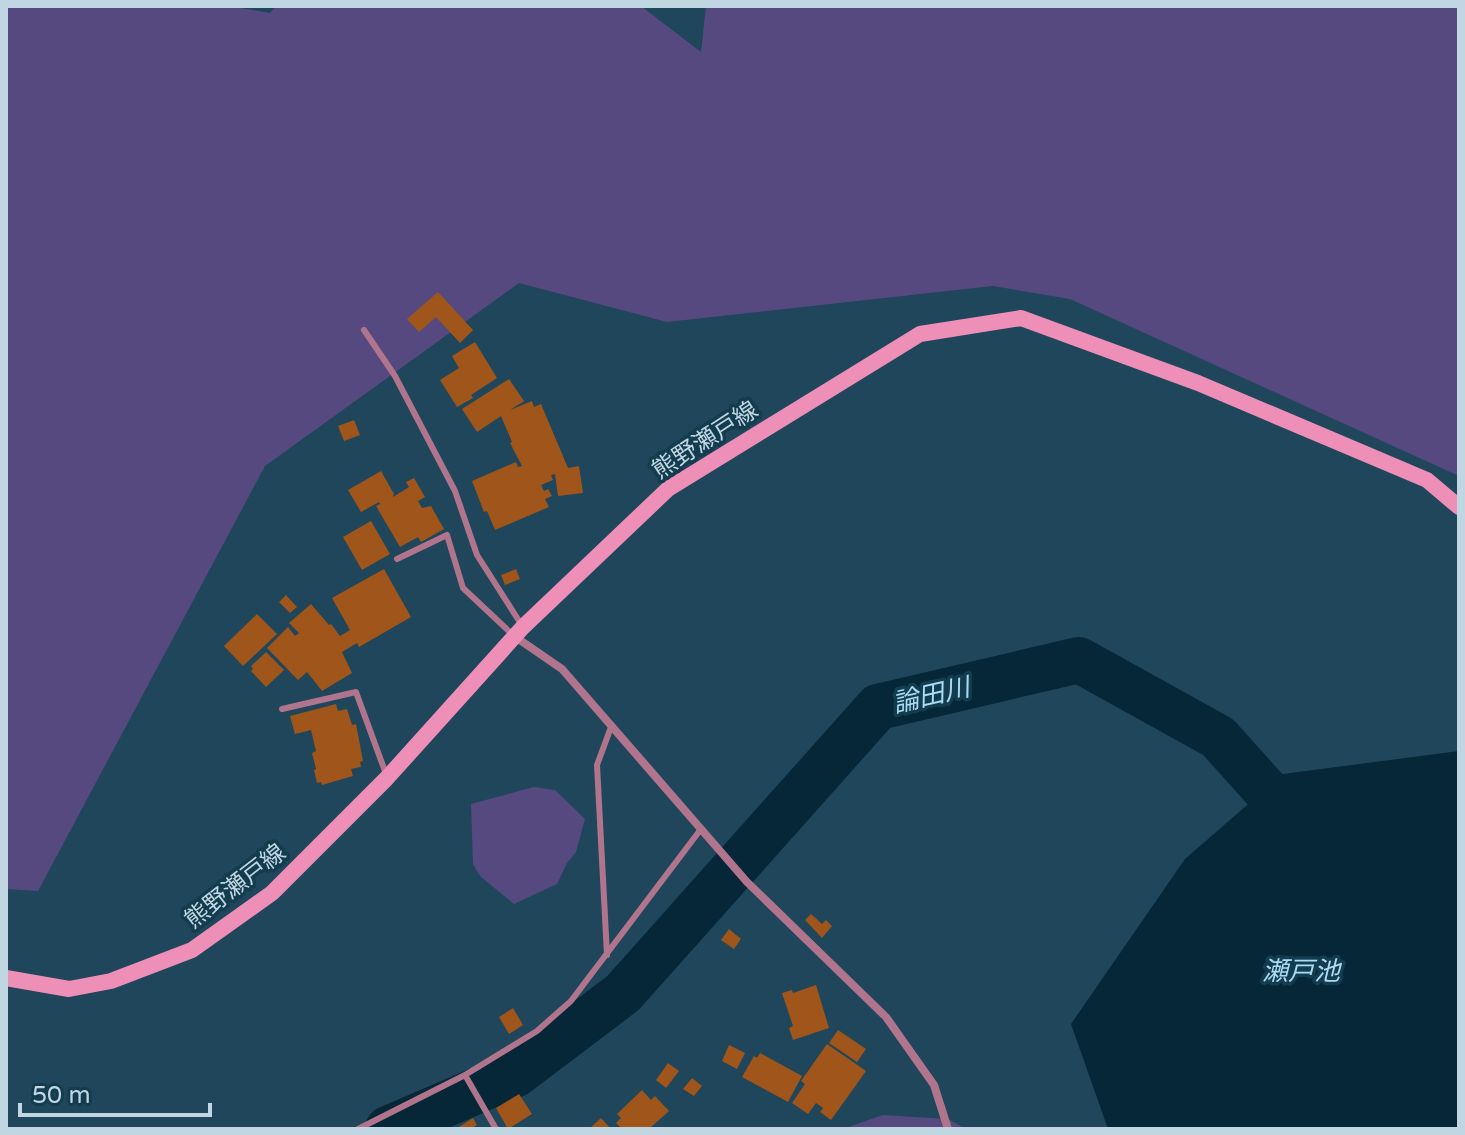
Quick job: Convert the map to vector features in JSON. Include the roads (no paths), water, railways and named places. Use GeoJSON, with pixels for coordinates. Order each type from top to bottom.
{"type":"FeatureCollection","features":[{"type":"Feature","properties":{"kind":"main road","name":"熊野瀬戸線"},"geometry":{"type":"LineString","coordinates":[[6,978],[69,989],[111,981],[192,950],[272,893],[387,778],[518,632],[668,489],[920,334],[1021,318],[1198,383],[1427,480],[1459,507]]}},
{"type":"Feature","properties":{"kind":"street"},"geometry":{"type":"LineString","coordinates":[[518,632],[562,669],[747,882],[886,1017],[934,1085],[948,1129]]}},
{"type":"Feature","properties":{"kind":"lane"},"geometry":{"type":"LineString","coordinates":[[364,330],[395,376],[455,491],[477,555],[518,632]]}},
{"type":"Feature","properties":{"kind":"lane"},"geometry":{"type":"LineString","coordinates":[[397,559],[447,535],[463,588],[518,632]]}},
{"type":"Feature","properties":{"kind":"lane"},"geometry":{"type":"LineString","coordinates":[[282,709],[356,692],[387,778]]}},
{"type":"Feature","properties":{"kind":"lane"},"geometry":{"type":"LineString","coordinates":[[607,955],[597,765],[611,727]]}},
{"type":"Feature","properties":{"kind":"lane"},"geometry":{"type":"LineString","coordinates":[[358,1129],[465,1075],[537,1031],[571,1001],[701,829]]}},
{"type":"Feature","properties":{"kind":"lane"},"geometry":{"type":"LineString","coordinates":[[465,1075],[496,1129]]}},
{"type":"Feature","properties":{"kind":"water","name":"瀬戸池"},"geometry":{"type":"Polygon","coordinates":[[[1459,751],[1459,1129],[1108,1129],[1071,1024],[1185,859],[1283,774],[1459,751]]]}},
{"type":"Feature","properties":{"kind":"waterway","name":"論田川"},"geometry":{"type":"LineString","coordinates":[[388,1129],[516,1074],[623,993],[878,707],[1079,660],[1218,737],[1308,837]]}}]}
